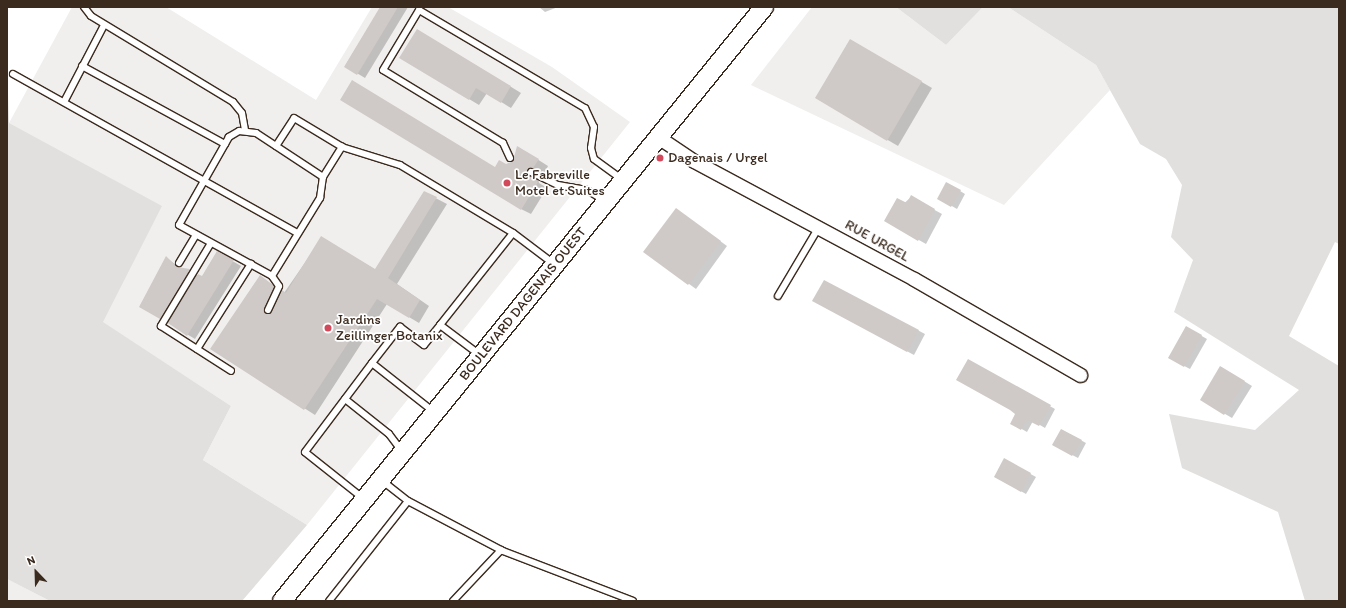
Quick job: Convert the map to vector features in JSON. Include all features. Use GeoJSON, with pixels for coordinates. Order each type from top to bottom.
{"type":"FeatureCollection","features":[{"type":"Feature","properties":{"kind":"main road","name":"BOULEVARD DAGENAIS OUEST"},"geometry":{"type":"LineString","coordinates":[[282,601],[764,7]]}},
{"type":"Feature","properties":{"kind":"street","name":"RUE URGEL"},"geometry":{"type":"LineString","coordinates":[[658,137],[730,182],[818,227],[1080,374]]}},
{"type":"Feature","properties":{"kind":"lane"},"geometry":{"type":"LineString","coordinates":[[84,7],[104,25],[233,102],[242,113],[245,130]]}},
{"type":"Feature","properties":{"kind":"lane"},"geometry":{"type":"LineString","coordinates":[[510,158],[503,143],[383,70],[419,10],[585,108],[594,126],[591,148],[594,159],[624,180]]}},
{"type":"Feature","properties":{"kind":"lane"},"geometry":{"type":"LineString","coordinates":[[64,102],[104,25]]}},
{"type":"Feature","properties":{"kind":"lane"},"geometry":{"type":"LineString","coordinates":[[82,66],[225,144]]}},
{"type":"Feature","properties":{"kind":"lane"},"geometry":{"type":"LineString","coordinates":[[13,74],[298,233]]}},
{"type":"Feature","properties":{"kind":"lane"},"geometry":{"type":"LineString","coordinates":[[276,146],[294,118],[342,147],[400,165],[514,233],[555,265]]}},
{"type":"Feature","properties":{"kind":"lane"},"geometry":{"type":"LineString","coordinates":[[268,310],[279,286],[272,276],[180,225],[225,144],[233,134],[245,130],[276,146],[323,177]]}},
{"type":"Feature","properties":{"kind":"lane"},"geometry":{"type":"LineString","coordinates":[[272,276],[320,198],[323,177],[342,147]]}},
{"type":"Feature","properties":{"kind":"lane"},"geometry":{"type":"LineString","coordinates":[[531,172],[558,185],[588,190],[606,202]]}},
{"type":"Feature","properties":{"kind":"lane"},"geometry":{"type":"LineString","coordinates":[[778,296],[818,227]]}},
{"type":"Feature","properties":{"kind":"lane"},"geometry":{"type":"LineString","coordinates":[[364,500],[305,452],[400,326],[424,345],[514,233]]}},
{"type":"Feature","properties":{"kind":"lane"},"geometry":{"type":"LineString","coordinates":[[179,263],[196,235]]}},
{"type":"Feature","properties":{"kind":"lane"},"geometry":{"type":"LineString","coordinates":[[211,242],[161,326],[231,371]]}},
{"type":"Feature","properties":{"kind":"lane"},"geometry":{"type":"LineString","coordinates":[[197,349],[251,264]]}},
{"type":"Feature","properties":{"kind":"lane"},"geometry":{"type":"LineString","coordinates":[[440,325],[481,356]]}},
{"type":"Feature","properties":{"kind":"lane"},"geometry":{"type":"LineString","coordinates":[[372,363],[435,413]]}},
{"type":"Feature","properties":{"kind":"lane"},"geometry":{"type":"LineString","coordinates":[[345,399],[389,434],[403,452]]}},
{"type":"Feature","properties":{"kind":"lane"},"geometry":{"type":"LineString","coordinates":[[381,480],[408,501],[501,550],[633,601]]}},
{"type":"Feature","properties":{"kind":"lane"},"geometry":{"type":"LineString","coordinates":[[329,601],[408,501]]}},
{"type":"Feature","properties":{"kind":"lane"},"geometry":{"type":"LineString","coordinates":[[453,601],[501,550]]}},
{"type":"Feature","properties":{"kind":"shaded area"},"geometry":{"type":"Polygon","coordinates":[[[72,7],[166,7],[316,100],[372,7],[448,7],[552,67],[630,122],[307,525],[203,460],[231,406],[102,322],[9,123],[72,7]]]}},
{"type":"Feature","properties":{"kind":"shaded area"},"geometry":{"type":"Polygon","coordinates":[[[812,7],[896,7],[946,45],[983,7],[1008,7],[1096,65],[1110,90],[1004,205],[751,85],[812,7]]]}},
{"type":"Feature","properties":{"kind":"shaded area"},"geometry":{"type":"Polygon","coordinates":[[[896,7],[983,7],[946,45],[896,7]]]}},
{"type":"Feature","properties":{"kind":"shaded area"},"geometry":{"type":"Polygon","coordinates":[[[1008,7],[1339,7],[1339,244],[1335,242],[1289,336],[1339,366],[1339,601],[1305,601],[1278,512],[1182,468],[1169,414],[1255,430],[1299,390],[1174,312],[1193,260],[1171,237],[1182,185],[1166,159],[1140,144],[1096,65],[1008,7]]]}},
{"type":"Feature","properties":{"kind":"shaded area"},"geometry":{"type":"Polygon","coordinates":[[[7,61],[9,123],[162,206],[103,322],[231,406],[203,460],[307,525],[242,601],[50,601],[7,579],[7,61]]]}},
{"type":"Feature","properties":{"kind":"shaded area"},"geometry":{"type":"Polygon","coordinates":[[[7,579],[50,601],[7,601],[7,579]]]}},
{"type":"Feature","properties":{"kind":"building"},"geometry":{"type":"Polygon","coordinates":[[[380,7],[398,7],[357,75],[344,67],[380,7]]]}},
{"type":"Feature","properties":{"kind":"building"},"geometry":{"type":"Polygon","coordinates":[[[417,29],[511,86],[501,103],[476,88],[469,100],[399,58],[417,29]]]}},
{"type":"Feature","properties":{"kind":"building"},"geometry":{"type":"Polygon","coordinates":[[[850,39],[922,81],[887,141],[815,98],[850,39]]]}},
{"type":"Feature","properties":{"kind":"building"},"geometry":{"type":"Polygon","coordinates":[[[352,80],[495,167],[499,160],[506,164],[513,161],[517,146],[539,159],[533,168],[527,170],[538,182],[521,210],[340,100],[352,80]]]}},
{"type":"Feature","properties":{"kind":"building"},"geometry":{"type":"Polygon","coordinates":[[[946,182],[961,190],[951,207],[937,199],[946,182]]]}},
{"type":"Feature","properties":{"kind":"building"},"geometry":{"type":"Polygon","coordinates":[[[424,191],[437,197],[388,278],[420,300],[409,318],[377,299],[304,410],[210,349],[260,275],[274,286],[264,310],[271,313],[282,290],[286,293],[321,236],[375,269],[424,191]]]}},
{"type":"Feature","properties":{"kind":"building"},"geometry":{"type":"Polygon","coordinates":[[[911,195],[935,209],[918,241],[884,221],[897,198],[907,203],[911,195]]]}},
{"type":"Feature","properties":{"kind":"building"},"geometry":{"type":"Polygon","coordinates":[[[676,208],[721,241],[688,285],[643,252],[676,208]]]}},
{"type":"Feature","properties":{"kind":"building"},"geometry":{"type":"Polygon","coordinates":[[[217,251],[234,260],[187,336],[168,323],[198,274],[202,276],[217,251]]]}},
{"type":"Feature","properties":{"kind":"building"},"geometry":{"type":"Polygon","coordinates":[[[166,256],[177,267],[190,269],[160,319],[139,307],[166,256]]]}},
{"type":"Feature","properties":{"kind":"building"},"geometry":{"type":"Polygon","coordinates":[[[824,280],[919,330],[907,352],[812,301],[824,280]]]}},
{"type":"Feature","properties":{"kind":"building"},"geometry":{"type":"Polygon","coordinates":[[[1186,326],[1202,335],[1184,367],[1168,358],[1186,326]]]}},
{"type":"Feature","properties":{"kind":"building"},"geometry":{"type":"Polygon","coordinates":[[[968,359],[1051,405],[1039,426],[1027,420],[1021,430],[1010,424],[1015,414],[956,380],[968,359]]]}},
{"type":"Feature","properties":{"kind":"building"},"geometry":{"type":"Polygon","coordinates":[[[1220,366],[1245,381],[1224,415],[1200,400],[1220,366]]]}},
{"type":"Feature","properties":{"kind":"building"},"geometry":{"type":"Polygon","coordinates":[[[1061,429],[1082,440],[1072,456],[1052,445],[1061,429]]]}},
{"type":"Feature","properties":{"kind":"building"},"geometry":{"type":"Polygon","coordinates":[[[1004,458],[1031,473],[1021,492],[994,477],[1004,458]]]}},
{"type":"Feature","properties":{"kind":"place","name":"Dagenais / Urgel"},"geometry":{"type":"Point","coordinates":[660,158]}},
{"type":"Feature","properties":{"kind":"place","name":"Le Fabreville Motel et Suites"},"geometry":{"type":"Point","coordinates":[507,183]}},
{"type":"Feature","properties":{"kind":"place","name":"Jardins Zeillinger Botanix"},"geometry":{"type":"Point","coordinates":[328,328]}}]}
